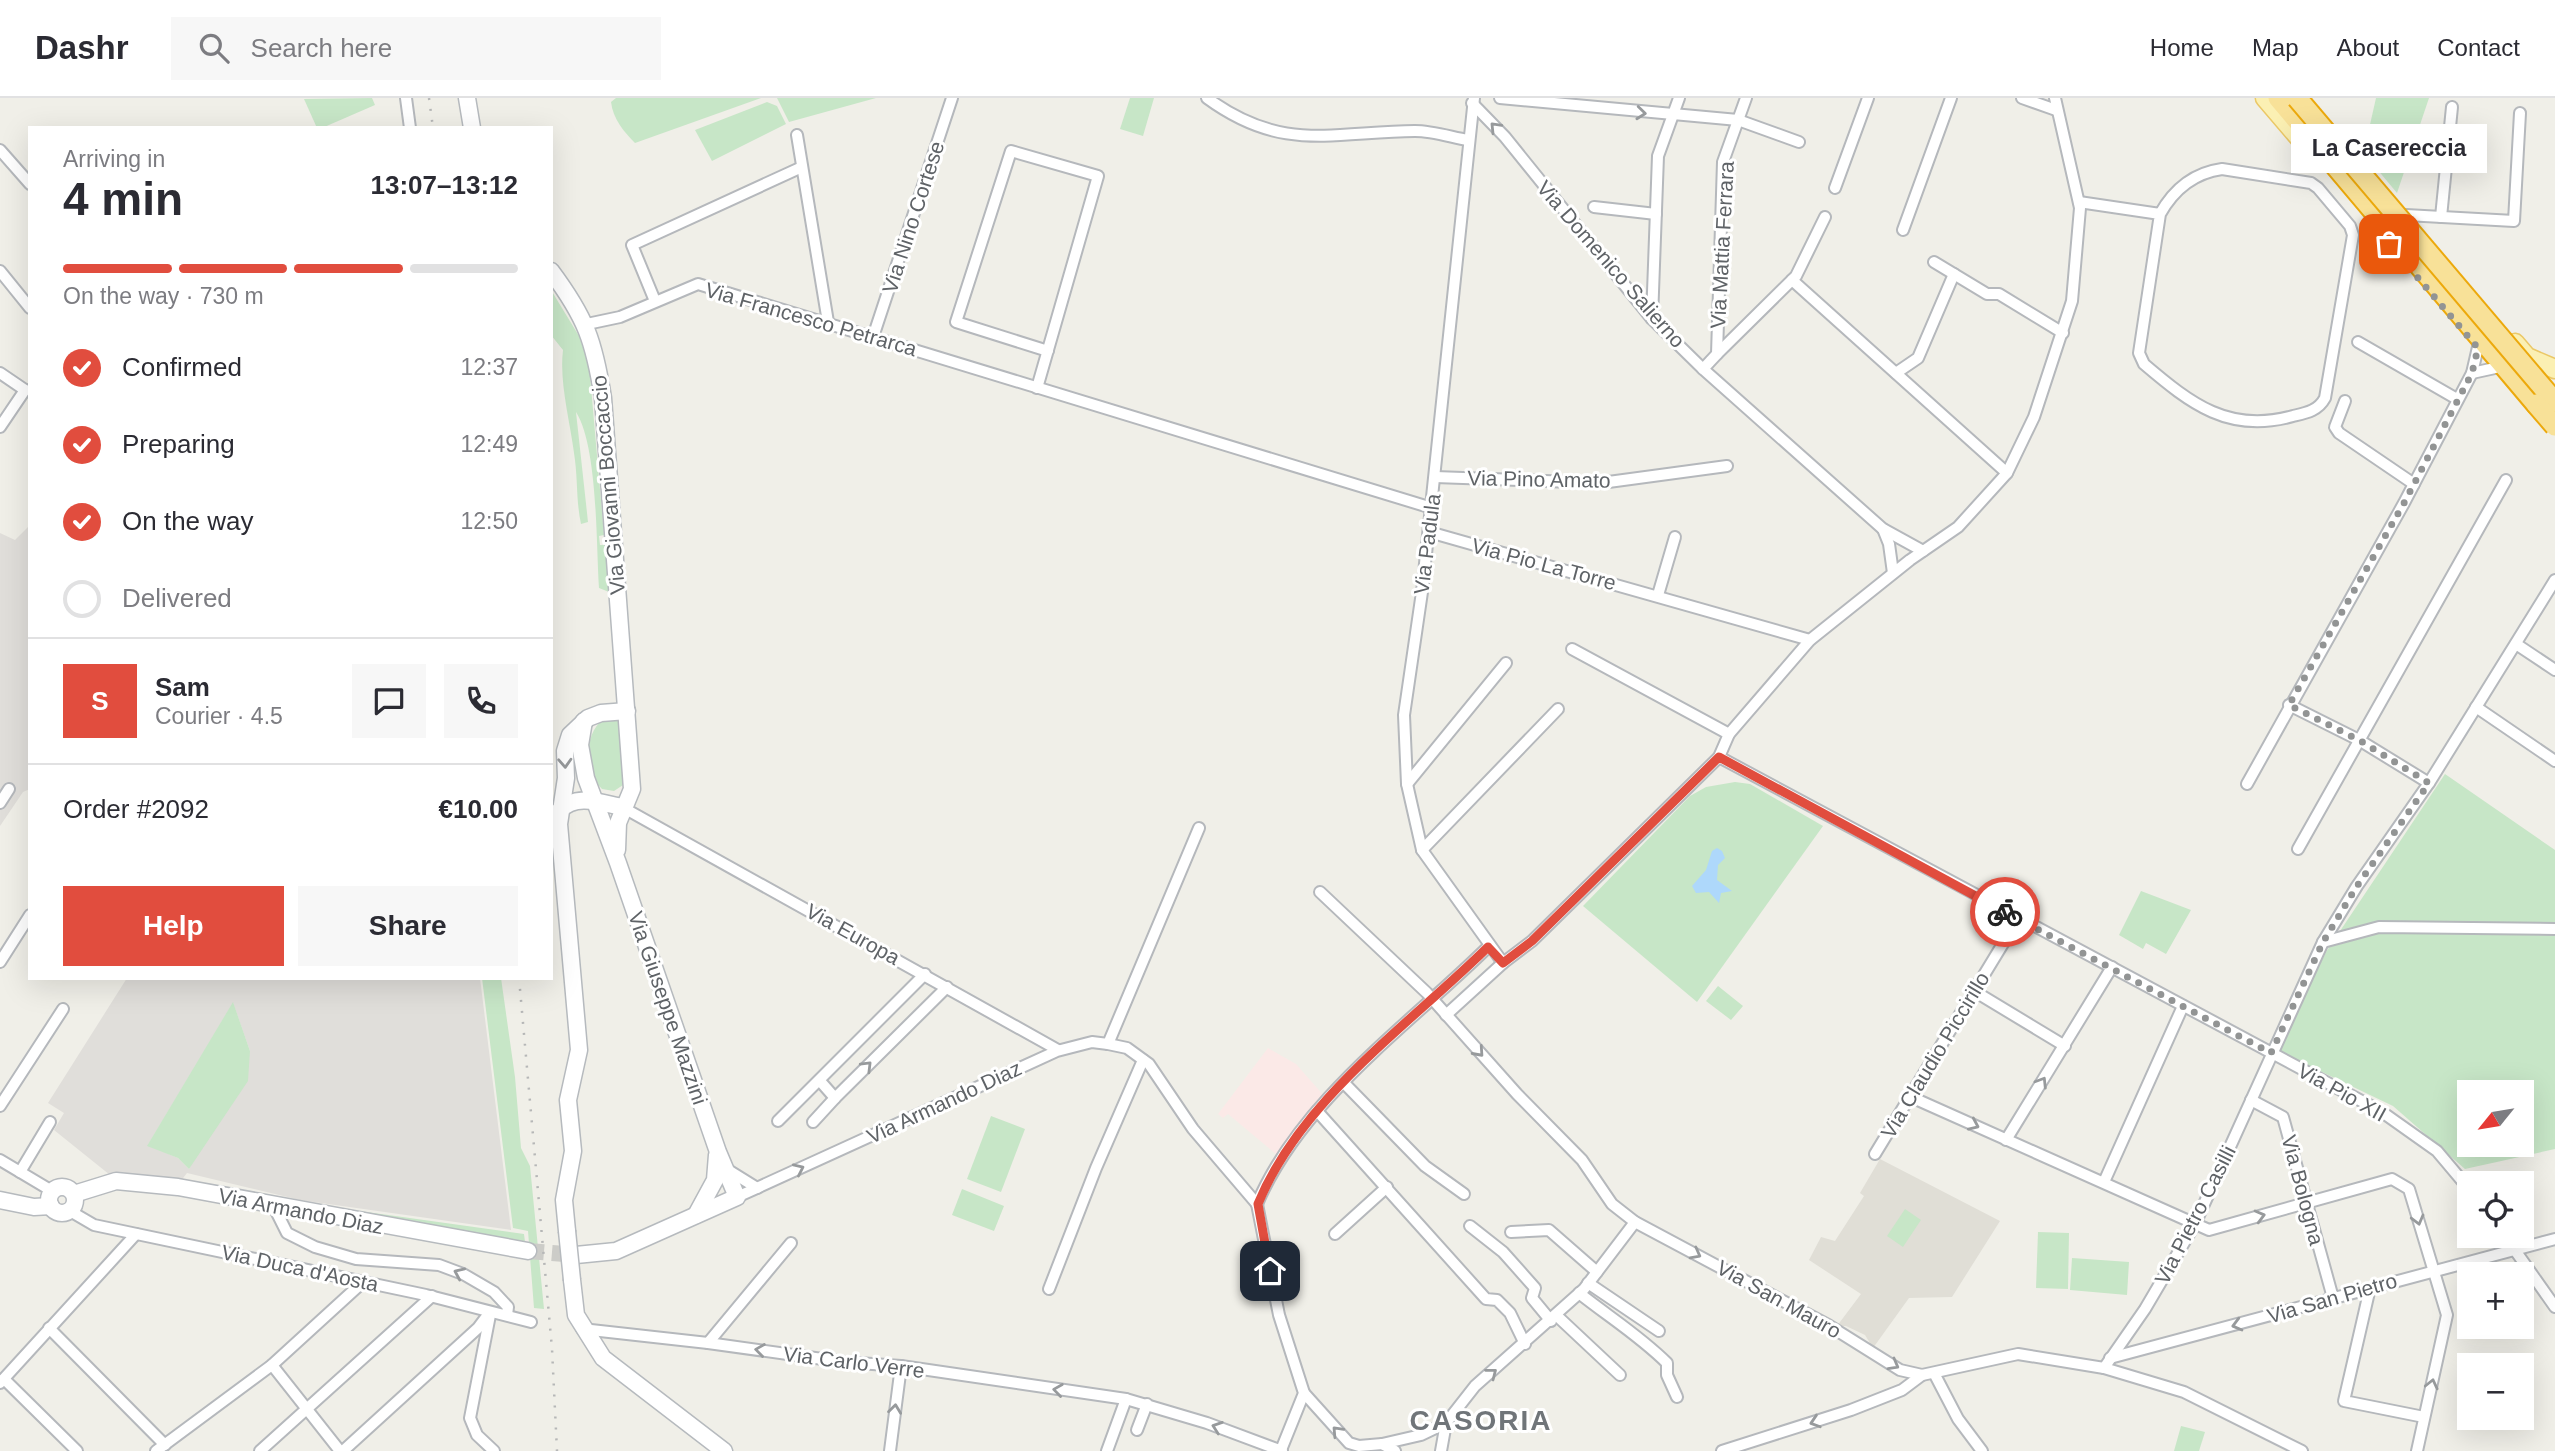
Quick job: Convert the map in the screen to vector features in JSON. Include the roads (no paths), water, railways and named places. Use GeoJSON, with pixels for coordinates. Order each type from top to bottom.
{"type":"FeatureCollection","features":[{"type":"Feature","properties":{"kind":"highway"},"geometry":{"type":"LineString","coordinates":[[2278,98],[2547,422]]}},
{"type":"Feature","properties":{"kind":"highway"},"geometry":{"type":"LineString","coordinates":[[2297,98],[2555,402]]}},
{"type":"Feature","properties":{"kind":"main road"},"geometry":{"type":"LineString","coordinates":[[2265,98],[2495,368],[2547,422]]}},
{"type":"Feature","properties":{"kind":"main road"},"geometry":{"type":"LineString","coordinates":[[2305,98],[2527,357],[2554,366]]}},
{"type":"Feature","properties":{"kind":"main road"},"geometry":{"type":"LineString","coordinates":[[2555,388],[2539,401],[2555,438]]}},
{"type":"Feature","properties":{"kind":"street"},"geometry":{"type":"LineString","coordinates":[[406,98],[410,126]]}},
{"type":"Feature","properties":{"kind":"street"},"geometry":{"type":"LineString","coordinates":[[467,98],[472,126]]}},
{"type":"Feature","properties":{"kind":"street","name":"Via Nino Cortese"},"geometry":{"type":"LineString","coordinates":[[873,337],[952,98]]}},
{"type":"Feature","properties":{"kind":"street"},"geometry":{"type":"LineString","coordinates":[[1207,98],[1248,122],[1290,135],[1333,138],[1417,131],[1468,140]]}},
{"type":"Feature","properties":{"kind":"street"},"geometry":{"type":"LineString","coordinates":[[1500,98],[1738,120],[1799,142]]}},
{"type":"Feature","properties":{"kind":"street"},"geometry":{"type":"LineString","coordinates":[[1652,319],[1658,156],[1679,98]]}},
{"type":"Feature","properties":{"kind":"street","name":"Via Mattia Ferrara"},"geometry":{"type":"LineString","coordinates":[[1717,354],[1723,162],[1746,98]]}},
{"type":"Feature","properties":{"kind":"street"},"geometry":{"type":"LineString","coordinates":[[1835,188],[1868,98]]}},
{"type":"Feature","properties":{"kind":"street"},"geometry":{"type":"LineString","coordinates":[[1903,230],[1951,98]]}},
{"type":"Feature","properties":{"kind":"street"},"geometry":{"type":"LineString","coordinates":[[2022,98],[2056,110]]}},
{"type":"Feature","properties":{"kind":"street"},"geometry":{"type":"LineString","coordinates":[[1446,1015],[1503,963],[1532,941],[1719,757],[1729,734],[1810,640],[1893,573],[1958,527],[2007,473],[2034,417],[2063,333],[2074,287],[2080,234],[2079,202],[2055,98]]}},
{"type":"Feature","properties":{"kind":"street","name":"Via Padula"},"geometry":{"type":"LineString","coordinates":[[1473,101],[1432,508],[1404,715],[1407,784],[1422,850],[1488,947],[1503,963]]}},
{"type":"Feature","properties":{"kind":"street","name":"Via Domenico Salierno"},"geometry":{"type":"LineString","coordinates":[[1473,101],[1652,319],[1703,369],[1883,529],[1923,551]]}},
{"type":"Feature","properties":{"kind":"street"},"geometry":{"type":"LineString","coordinates":[[2441,217],[2452,107]]}},
{"type":"Feature","properties":{"kind":"street"},"geometry":{"type":"LineString","coordinates":[[2406,215],[2514,221],[2520,113]]}},
{"type":"Feature","properties":{"kind":"street"},"geometry":{"type":"LineString","coordinates":[[797,135],[828,322]]}},
{"type":"Feature","properties":{"kind":"street"},"geometry":{"type":"LineString","coordinates":[[0,150],[28,182]]}},
{"type":"Feature","properties":{"kind":"street"},"geometry":{"type":"LineString","coordinates":[[1037,387],[1048,351],[1098,176],[1011,152],[956,322],[1048,351]]}},
{"type":"Feature","properties":{"kind":"street"},"geometry":{"type":"LineString","coordinates":[[655,301],[632,245],[802,167]]}},
{"type":"Feature","properties":{"kind":"street"},"geometry":{"type":"LineString","coordinates":[[2208,171],[2237,171],[2311,183],[2318,188],[2350,226],[2353,235],[2325,398],[2321,405],[2276,421],[2228,419],[2203,409],[2144,364],[2139,353],[2160,214],[2182,185],[2208,171]]}},
{"type":"Feature","properties":{"kind":"street"},"geometry":{"type":"LineString","coordinates":[[2079,202],[2160,214]]}},
{"type":"Feature","properties":{"kind":"street"},"geometry":{"type":"LineString","coordinates":[[1594,207],[1656,214]]}},
{"type":"Feature","properties":{"kind":"street","name":"Via Mattia Ferrara"},"geometry":{"type":"LineString","coordinates":[[1703,369],[1791,281],[1825,217]]}},
{"type":"Feature","properties":{"kind":"street"},"geometry":{"type":"LineString","coordinates":[[1934,262],[1987,294],[1999,294],[2063,333]]}},
{"type":"Feature","properties":{"kind":"street"},"geometry":{"type":"LineString","coordinates":[[0,271],[28,306]]}},
{"type":"Feature","properties":{"kind":"street","name":"Via Giovanni Boccaccio"},"geometry":{"type":"LineString","coordinates":[[553,274],[587,324],[603,398],[632,789],[625,802]]}},
{"type":"Feature","properties":{"kind":"street"},"geometry":{"type":"LineString","coordinates":[[1896,373],[1918,358],[1954,274]]}},
{"type":"Feature","properties":{"kind":"street"},"geometry":{"type":"LineString","coordinates":[[1791,281],[2007,473]]}},
{"type":"Feature","properties":{"kind":"street","name":"Via Francesco Petrarca"},"geometry":{"type":"LineString","coordinates":[[587,324],[620,317],[698,284],[1432,508]]}},
{"type":"Feature","properties":{"kind":"street"},"geometry":{"type":"LineString","coordinates":[[2358,342],[2457,399]]}},
{"type":"Feature","properties":{"kind":"street"},"geometry":{"type":"LineString","coordinates":[[2247,784],[2414,484],[2472,373],[2478,348]]}},
{"type":"Feature","properties":{"kind":"street"},"geometry":{"type":"LineString","coordinates":[[2472,373],[2495,368]]}},
{"type":"Feature","properties":{"kind":"street"},"geometry":{"type":"LineString","coordinates":[[0,373],[27,390],[0,427]]}},
{"type":"Feature","properties":{"kind":"street"},"geometry":{"type":"LineString","coordinates":[[2345,401],[2335,427],[2339,433],[2414,484]]}},
{"type":"Feature","properties":{"kind":"street","name":"Via Pino Amato"},"geometry":{"type":"LineString","coordinates":[[1435,477],[1601,483],[1727,466]]}},
{"type":"Feature","properties":{"kind":"street"},"geometry":{"type":"LineString","coordinates":[[2298,849],[2506,480]]}},
{"type":"Feature","properties":{"kind":"street"},"geometry":{"type":"LineString","coordinates":[[1883,529],[1889,544],[1893,573]]}},
{"type":"Feature","properties":{"kind":"street","name":"Via Pio La Torre"},"geometry":{"type":"LineString","coordinates":[[1429,532],[1810,640]]}},
{"type":"Feature","properties":{"kind":"street"},"geometry":{"type":"LineString","coordinates":[[1658,595],[1675,537]]}},
{"type":"Feature","properties":{"kind":"street","name":"Via Pietro Casilli"},"geometry":{"type":"LineString","coordinates":[[2107,1363],[2145,1309],[2195,1224],[2323,942],[2357,886],[2429,783],[2555,580]]}},
{"type":"Feature","properties":{"kind":"street"},"geometry":{"type":"LineString","coordinates":[[2516,644],[2555,670]]}},
{"type":"Feature","properties":{"kind":"street"},"geometry":{"type":"LineString","coordinates":[[1572,649],[1729,734]]}},
{"type":"Feature","properties":{"kind":"street"},"geometry":{"type":"LineString","coordinates":[[1407,784],[1506,663]]}},
{"type":"Feature","properties":{"kind":"street"},"geometry":{"type":"LineString","coordinates":[[2289,705],[2359,740],[2429,783]]}},
{"type":"Feature","properties":{"kind":"street"},"geometry":{"type":"LineString","coordinates":[[2476,707],[2555,761]]}},
{"type":"Feature","properties":{"kind":"street"},"geometry":{"type":"LineString","coordinates":[[1422,850],[1558,709]]}},
{"type":"Feature","properties":{"kind":"street"},"geometry":{"type":"LineString","coordinates":[[626,711],[601,713],[584,721],[570,735],[565,746],[566,778],[559,811],[579,1049],[568,1100],[573,1151],[564,1200],[576,1315],[582,1329],[603,1358],[724,1451]]}},
{"type":"Feature","properties":{"kind":"street","name":"Via Giuseppe Mazzini"},"geometry":{"type":"LineString","coordinates":[[584,721],[582,764],[594,802],[618,863],[721,1159],[737,1197]]}},
{"type":"Feature","properties":{"kind":"street","name":"Via Pio XII"},"geometry":{"type":"LineString","coordinates":[[1719,757],[2382,1112],[2437,1151],[2457,1175]]}},
{"type":"Feature","properties":{"kind":"street"},"geometry":{"type":"LineString","coordinates":[[0,803],[9,789]]}},
{"type":"Feature","properties":{"kind":"street"},"geometry":{"type":"LineString","coordinates":[[559,811],[575,801],[625,802]]}},
{"type":"Feature","properties":{"kind":"street","name":"Via Giuseppe Mazzini"},"geometry":{"type":"LineString","coordinates":[[618,863],[616,840],[625,802]]}},
{"type":"Feature","properties":{"kind":"street","name":"Via Europa"},"geometry":{"type":"LineString","coordinates":[[625,802],[648,819],[1057,1050]]}},
{"type":"Feature","properties":{"kind":"street"},"geometry":{"type":"LineString","coordinates":[[1108,1044],[1199,828]]}},
{"type":"Feature","properties":{"kind":"street","name":"Via San Mauro"},"geometry":{"type":"LineString","coordinates":[[1320,892],[1434,1001],[1582,1160],[1612,1204],[1635,1222],[1828,1325],[1900,1370],[1922,1375]]}},
{"type":"Feature","properties":{"kind":"street"},"geometry":{"type":"LineString","coordinates":[[0,962],[28,918]]}},
{"type":"Feature","properties":{"kind":"street","name":"Via Claudio Piccirillo"},"geometry":{"type":"LineString","coordinates":[[1875,1154],[2018,919]]}},
{"type":"Feature","properties":{"kind":"street"},"geometry":{"type":"LineString","coordinates":[[2323,942],[2379,927],[2555,929]]}},
{"type":"Feature","properties":{"kind":"street"},"geometry":{"type":"LineString","coordinates":[[1488,947],[1434,1001],[1390,1035],[1317,1111],[1300,1130],[1258,1204],[1279,1315],[1304,1394],[1349,1443],[1359,1446],[1421,1435],[1446,1423],[1475,1386],[1579,1293],[1635,1222]]}},
{"type":"Feature","properties":{"kind":"street"},"geometry":{"type":"LineString","coordinates":[[2006,1140],[2112,967]]}},
{"type":"Feature","properties":{"kind":"street"},"geometry":{"type":"LineString","coordinates":[[778,1121],[925,974]]}},
{"type":"Feature","properties":{"kind":"street"},"geometry":{"type":"LineString","coordinates":[[813,1122],[947,987]]}},
{"type":"Feature","properties":{"kind":"street"},"geometry":{"type":"LineString","coordinates":[[1974,991],[2065,1046]]}},
{"type":"Feature","properties":{"kind":"street"},"geometry":{"type":"LineString","coordinates":[[2104,1182],[2183,1006]]}},
{"type":"Feature","properties":{"kind":"street"},"geometry":{"type":"LineString","coordinates":[[0,1106],[63,1009]]}},
{"type":"Feature","properties":{"kind":"street","name":"Via Armando Diaz"},"geometry":{"type":"LineString","coordinates":[[576,1255],[616,1251],[1057,1050],[1091,1042],[1127,1048],[1143,1060],[1169,1091],[1193,1129],[1258,1204]]}},
{"type":"Feature","properties":{"kind":"street"},"geometry":{"type":"LineString","coordinates":[[1049,1289],[1096,1168],[1143,1060]]}},
{"type":"Feature","properties":{"kind":"street"},"geometry":{"type":"LineString","coordinates":[[820,1081],[835,1098]]}},
{"type":"Feature","properties":{"kind":"street"},"geometry":{"type":"LineString","coordinates":[[1344,1083],[1425,1166],[1464,1194]]}},
{"type":"Feature","properties":{"kind":"street"},"geometry":{"type":"LineString","coordinates":[[1911,1097],[2209,1230],[2392,1179],[2409,1189],[2447,1315],[2417,1451]]}},
{"type":"Feature","properties":{"kind":"street","name":"Via Bologna"},"geometry":{"type":"LineString","coordinates":[[2251,1100],[2283,1117],[2333,1298]]}},
{"type":"Feature","properties":{"kind":"street"},"geometry":{"type":"LineString","coordinates":[[1317,1111],[1486,1299],[1497,1300],[1510,1313],[1525,1344]]}},
{"type":"Feature","properties":{"kind":"street"},"geometry":{"type":"LineString","coordinates":[[20,1172],[50,1122]]}},
{"type":"Feature","properties":{"kind":"street"},"geometry":{"type":"LineString","coordinates":[[721,1159],[733,1176],[757,1188]]}},
{"type":"Feature","properties":{"kind":"street"},"geometry":{"type":"LineString","coordinates":[[696,1215],[715,1180],[721,1159]]}},
{"type":"Feature","properties":{"kind":"street"},"geometry":{"type":"LineString","coordinates":[[0,1160],[20,1172],[51,1198]]}},
{"type":"Feature","properties":{"kind":"street","name":"Via Armando Diaz"},"geometry":{"type":"LineString","coordinates":[[74,1194],[116,1181],[178,1187],[274,1207],[528,1251]]}},
{"type":"Feature","properties":{"kind":"street","name":"Via Duca d'Aosta"},"geometry":{"type":"LineString","coordinates":[[0,1200],[34,1207],[51,1198],[63,1186],[74,1194]]}},
{"type":"Feature","properties":{"kind":"street"},"geometry":{"type":"LineString","coordinates":[[1335,1234],[1387,1187]]}},
{"type":"Feature","properties":{"kind":"street"},"geometry":{"type":"LineString","coordinates":[[70,1210],[75,1204],[74,1194]]}},
{"type":"Feature","properties":{"kind":"street","name":"Via Duca d'Aosta"},"geometry":{"type":"LineString","coordinates":[[51,1198],[61,1213],[70,1210],[94,1226],[364,1281],[531,1322]]}},
{"type":"Feature","properties":{"kind":"street"},"geometry":{"type":"LineString","coordinates":[[274,1207],[287,1233],[316,1247],[356,1259],[439,1265],[463,1274],[494,1292],[508,1307],[507,1315]]}},
{"type":"Feature","properties":{"kind":"street"},"geometry":{"type":"LineString","coordinates":[[1470,1226],[1503,1252],[1535,1288],[1532,1298],[1620,1375]]}},
{"type":"Feature","properties":{"kind":"street"},"geometry":{"type":"LineString","coordinates":[[1511,1232],[1549,1230],[1597,1272]]}},
{"type":"Feature","properties":{"kind":"street"},"geometry":{"type":"LineString","coordinates":[[77,1451],[2,1381],[136,1234]]}},
{"type":"Feature","properties":{"kind":"street","name":"Via San Pietro"},"geometry":{"type":"LineString","coordinates":[[2107,1363],[2333,1298],[2555,1239]]}},
{"type":"Feature","properties":{"kind":"street"},"geometry":{"type":"LineString","coordinates":[[708,1343],[791,1243]]}},
{"type":"Feature","properties":{"kind":"street"},"geometry":{"type":"LineString","coordinates":[[2515,1249],[2555,1307]]}},
{"type":"Feature","properties":{"kind":"street"},"geometry":{"type":"LineString","coordinates":[[49,1328],[160,1448],[272,1365],[364,1281]]}},
{"type":"Feature","properties":{"kind":"street"},"geometry":{"type":"LineString","coordinates":[[1588,1283],[1659,1331]]}},
{"type":"Feature","properties":{"kind":"street"},"geometry":{"type":"LineString","coordinates":[[2370,1288],[2344,1401],[2424,1417]]}},
{"type":"Feature","properties":{"kind":"street"},"geometry":{"type":"LineString","coordinates":[[1579,1293],[1620,1327],[1646,1342],[1667,1363],[1667,1375],[1677,1397]]}},
{"type":"Feature","properties":{"kind":"street"},"geometry":{"type":"LineString","coordinates":[[260,1451],[432,1296]]}},
{"type":"Feature","properties":{"kind":"street"},"geometry":{"type":"LineString","coordinates":[[272,1365],[342,1451],[478,1328],[491,1312]]}},
{"type":"Feature","properties":{"kind":"street"},"geometry":{"type":"LineString","coordinates":[[491,1312],[470,1418],[477,1435],[494,1451]]}},
{"type":"Feature","properties":{"kind":"street","name":"Via Carlo Verre"},"geometry":{"type":"LineString","coordinates":[[582,1329],[708,1343],[844,1363],[901,1366],[1126,1399],[1282,1450]]}},
{"type":"Feature","properties":{"kind":"street"},"geometry":{"type":"LineString","coordinates":[[1722,1451],[1851,1410],[1902,1390],[1922,1375],[2018,1354],[2107,1363],[2183,1392],[2290,1448],[2302,1451]]}},
{"type":"Feature","properties":{"kind":"street"},"geometry":{"type":"LineString","coordinates":[[890,1451],[901,1366]]}},
{"type":"Feature","properties":{"kind":"street"},"geometry":{"type":"LineString","coordinates":[[1934,1373],[1958,1419],[1982,1451]]}},
{"type":"Feature","properties":{"kind":"street"},"geometry":{"type":"LineString","coordinates":[[1282,1450],[1304,1394]]}},
{"type":"Feature","properties":{"kind":"street"},"geometry":{"type":"LineString","coordinates":[[1107,1451],[1126,1399]]}},
{"type":"Feature","properties":{"kind":"street"},"geometry":{"type":"LineString","coordinates":[[1136,1430],[1147,1404]]}},
{"type":"Feature","properties":{"kind":"street"},"geometry":{"type":"LineString","coordinates":[[1441,1451],[1446,1423]]}},
{"type":"Feature","properties":{"kind":"street"},"geometry":{"type":"LineString","coordinates":[[1382,1444],[1395,1451]]}},
{"type":"Feature","properties":{"kind":"water"},"geometry":{"type":"Polygon","coordinates":[[[1717,848],[1725,858],[1718,865],[1717,880],[1732,891],[1721,893],[1719,903],[1709,892],[1696,893],[1692,886],[1706,870],[1712,851],[1717,848]]]}},
{"type":"Feature","properties":{"kind":"tunnel"},"geometry":{"type":"LineString","coordinates":[[528,1251],[576,1255]]}},
{"type":"Feature","properties":{"kind":"railway"},"geometry":{"type":"LineString","coordinates":[[429,98],[433,126]]}},
{"type":"Feature","properties":{"kind":"railway"},"geometry":{"type":"LineString","coordinates":[[519,980],[552,1349],[557,1451]]}},
{"type":"Feature","properties":{"kind":"place","name":"La Casereccia"},"geometry":{"type":"Point","coordinates":[2389,244]}},
{"type":"Feature","properties":{"kind":"district","name":"CASORIA"},"geometry":{"type":"Point","coordinates":[1481,1420]}}]}
